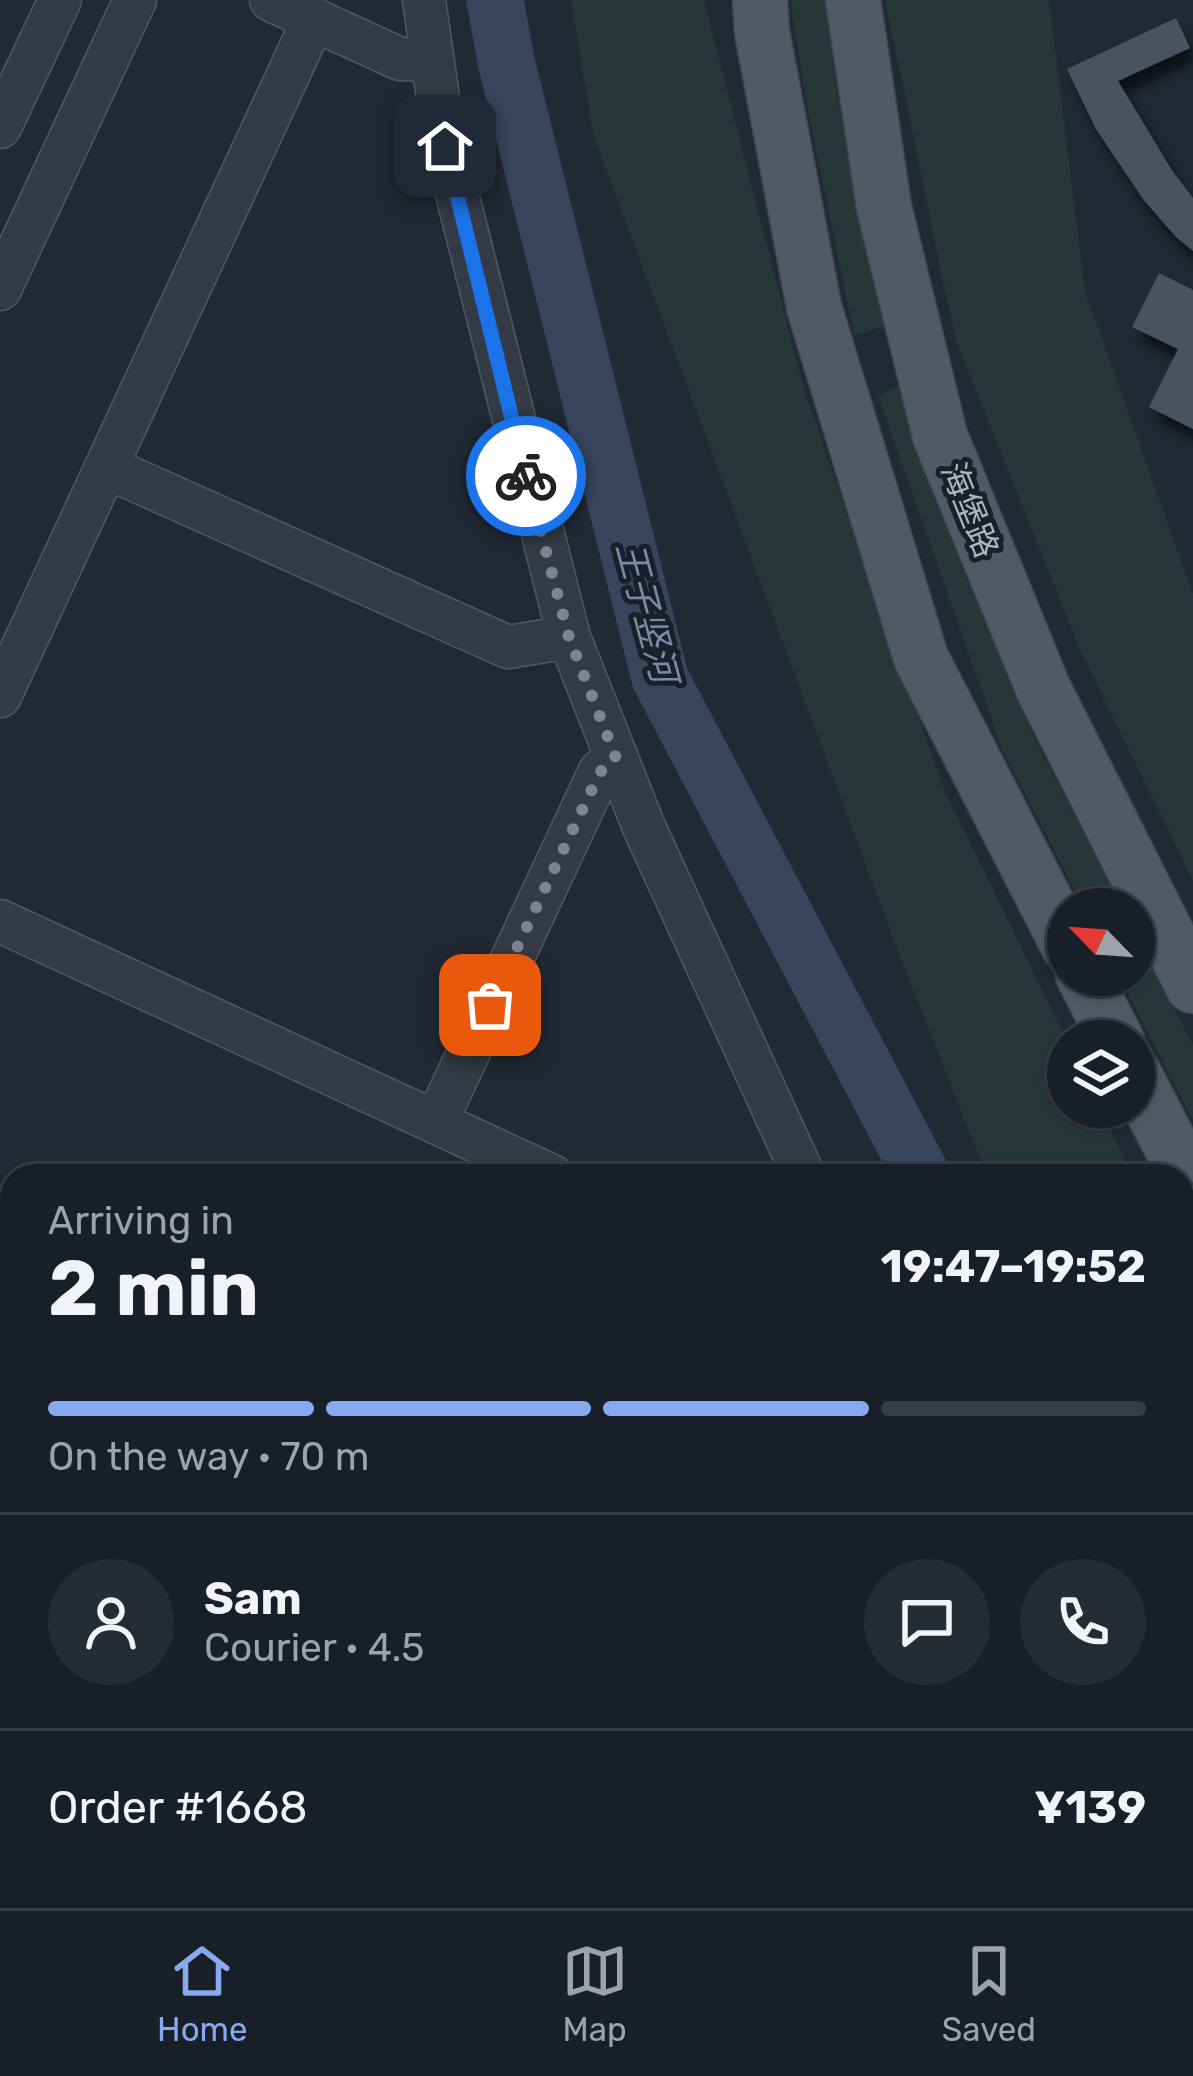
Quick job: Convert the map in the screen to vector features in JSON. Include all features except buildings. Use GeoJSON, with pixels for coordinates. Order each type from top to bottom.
{"type":"FeatureCollection","features":[{"type":"Feature","properties":{"kind":"main road"},"geometry":{"type":"LineString","coordinates":[[760,0],[814,307],[921,658],[1047,904]]}},
{"type":"Feature","properties":{"kind":"main road","name":"海堡路"},"geometry":{"type":"LineString","coordinates":[[853,0],[884,206],[940,436],[1043,688],[1193,986]]}},
{"type":"Feature","properties":{"kind":"main road"},"geometry":{"type":"LineString","coordinates":[[1155,1115],[1180,1164]]}},
{"type":"Feature","properties":{"kind":"street"},"geometry":{"type":"LineString","coordinates":[[0,127],[60,0]]}},
{"type":"Feature","properties":{"kind":"street"},"geometry":{"type":"LineString","coordinates":[[0,289],[135,0]]}},
{"type":"Feature","properties":{"kind":"street"},"geometry":{"type":"LineString","coordinates":[[272,0],[400,59],[432,60]]}},
{"type":"Feature","properties":{"kind":"street"},"geometry":{"type":"LineString","coordinates":[[424,0],[445,146],[569,637],[643,825],[798,1164]]}},
{"type":"Feature","properties":{"kind":"street"},"geometry":{"type":"LineString","coordinates":[[0,696],[11,645],[106,467],[314,20]]}},
{"type":"Feature","properties":{"kind":"street"},"geometry":{"type":"LineString","coordinates":[[106,467],[508,647],[569,637]]}},
{"type":"Feature","properties":{"kind":"street"},"geometry":{"type":"LineString","coordinates":[[436,1122],[600,772],[616,758]]}},
{"type":"Feature","properties":{"kind":"street"},"geometry":{"type":"LineString","coordinates":[[0,921],[525,1164]]}},
{"type":"Feature","properties":{"kind":"shaded area"},"geometry":{"type":"Polygon","coordinates":[[[571,0],[704,0],[804,390],[944,789],[1057,1020],[1047,1020],[1047,1128],[1109,1128],[1127,1164],[982,1164],[593,134],[571,0]]]}},
{"type":"Feature","properties":{"kind":"shaded area"},"geometry":{"type":"Polygon","coordinates":[[[790,0],[825,0],[838,99],[890,324],[854,336],[806,100],[790,0]]]}},
{"type":"Feature","properties":{"kind":"shaded area"},"geometry":{"type":"Polygon","coordinates":[[[885,0],[1049,0],[1085,291],[1193,594],[1193,881],[1082,654],[955,338],[885,0]]]}},
{"type":"Feature","properties":{"kind":"shaded area"},"geometry":{"type":"Polygon","coordinates":[[[902,384],[1034,737],[1112,888],[1073,888],[1003,751],[878,396],[902,384]]]}},
{"type":"Feature","properties":{"kind":"shaded area"},"geometry":{"type":"Polygon","coordinates":[[[1155,972],[1193,1045],[1193,1120],[1155,1047],[1155,1020],[1141,1020],[1129,996],[1155,996],[1155,972]]]}},
{"type":"Feature","properties":{"kind":"waterway","name":"王子竖河"},"geometry":{"type":"LineString","coordinates":[[495,0],[506,61],[660,678],[916,1164]]}},
{"type":"Feature","properties":{"kind":"way so far"},"geometry":{"type":"LineString","coordinates":[[490,1005],[600,772],[616,758],[569,637],[526,476]]}},
{"type":"Feature","properties":{"kind":"route"},"geometry":{"type":"LineString","coordinates":[[445,146],[526,476]]}}]}
